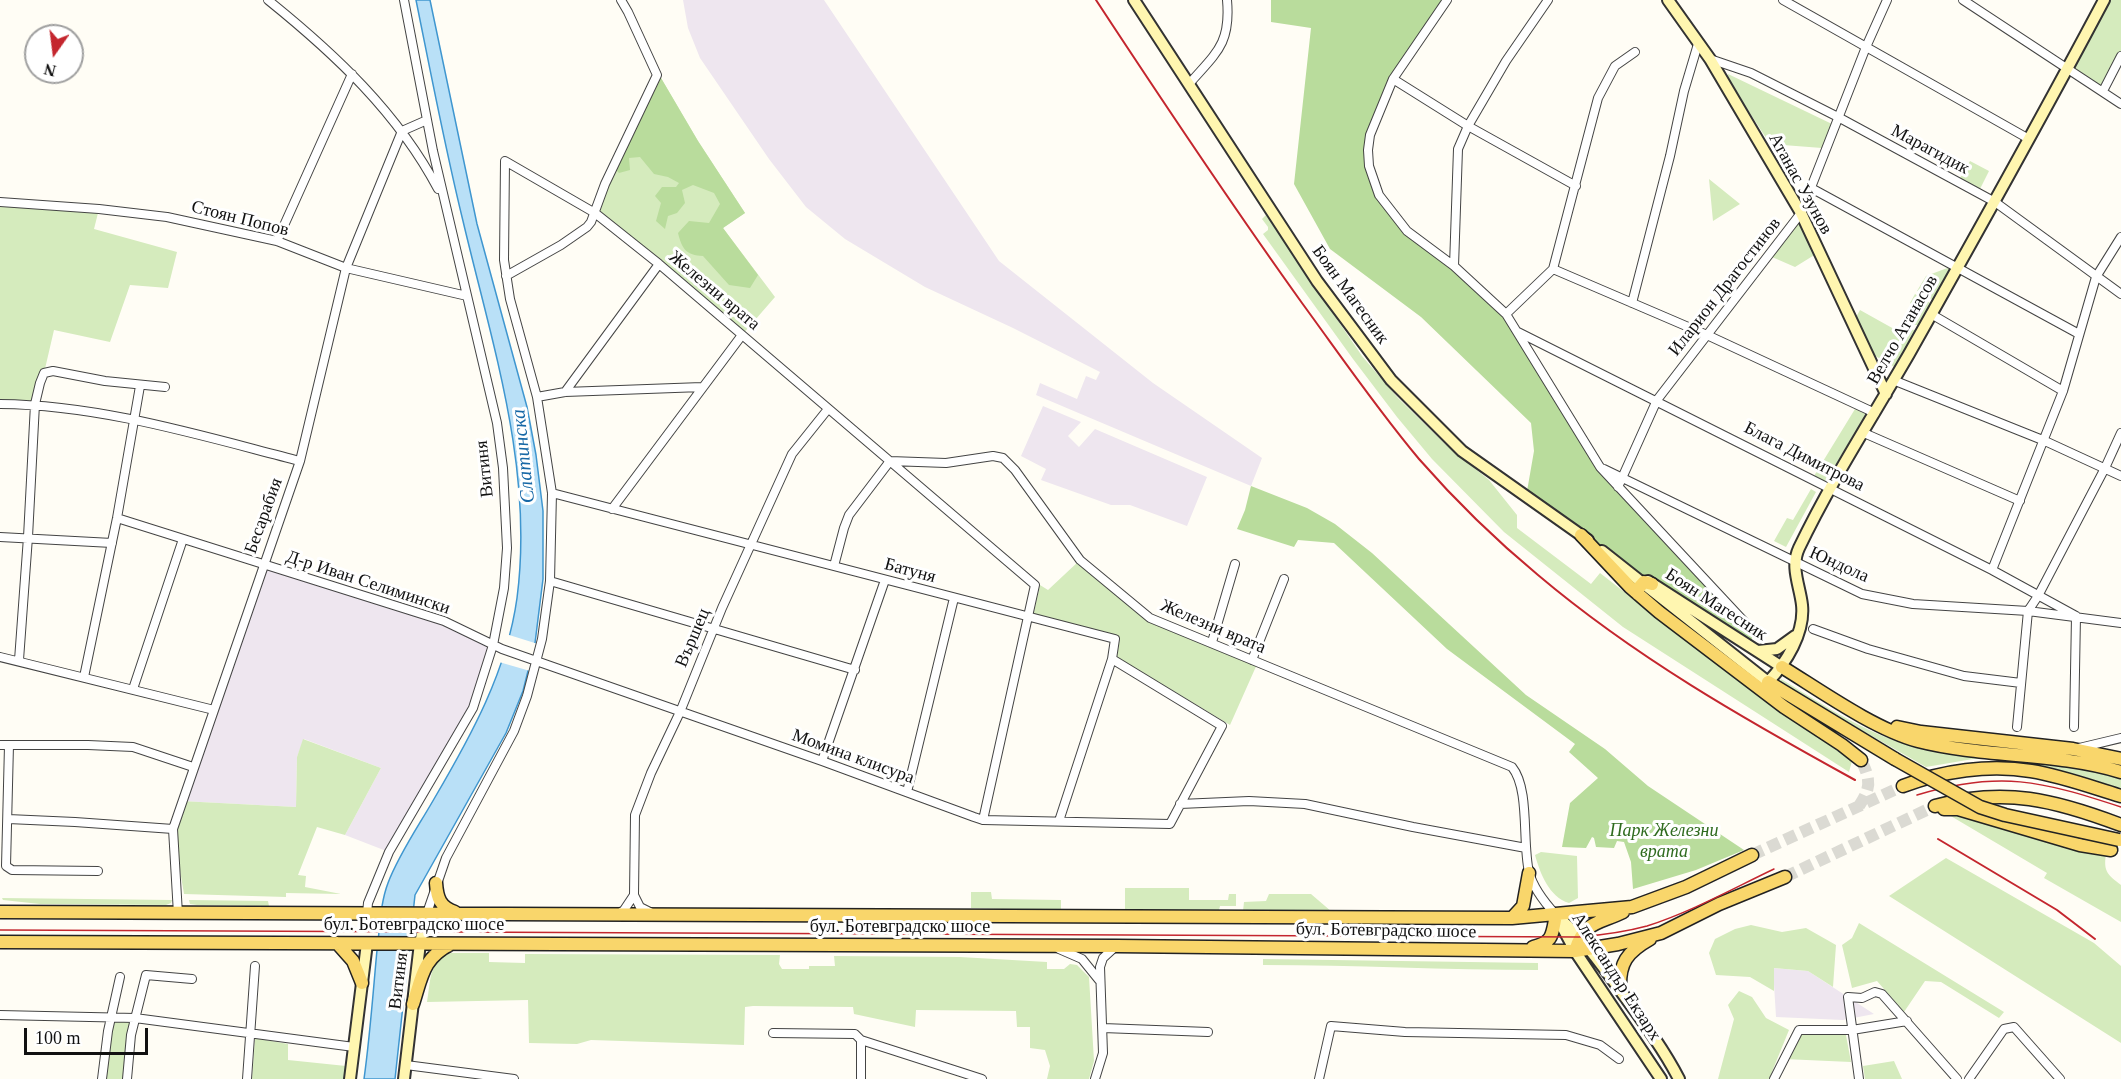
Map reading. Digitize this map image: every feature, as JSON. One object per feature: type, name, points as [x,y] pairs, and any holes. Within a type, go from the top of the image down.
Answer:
[{"type":"main road","points":[[1581,535],[1644,587],[1742,676],[1861,760]]},
{"type":"main road","points":[[1782,667],[1888,730],[1916,740],[1943,746],[2080,763],[2121,772]]},
{"type":"main road","points":[[1768,682],[1895,759],[1980,807],[2117,844]]},
{"type":"main road","points":[[1872,721],[1921,732],[2073,749],[2121,759]]},
{"type":"main road","points":[[1903,786],[1954,772],[1998,769],[2030,771],[2121,796]]},
{"type":"main road","points":[[2117,844],[2080,845],[1958,809],[1937,808],[1975,798],[2016,797],[2061,804],[2121,825]]},
{"type":"main road","name":"бул. Ботевградско шосе","points":[[0,912],[1512,918],[1632,907],[1678,891],[1752,855]]},
{"type":"main road","points":[[1512,918],[1523,906],[1529,873]]},
{"type":"main road","name":"бул. Ботевградско шосе","points":[[0,942],[1117,946],[1575,951],[1661,933],[1719,904],[1785,877]]},
{"type":"main road","points":[[436,883],[437,897],[442,904],[446,908],[462,913]]},
{"type":"main road","points":[[1575,951],[1579,937],[1588,927],[1632,907]]},
{"type":"main road","points":[[1519,951],[1545,944],[1550,940],[1556,915]]},
{"type":"main road","points":[[1620,989],[1622,964],[1640,945],[1661,933]]},
{"type":"main road","points":[[337,943],[353,961],[362,983]]},
{"type":"main road","points":[[413,1004],[426,965],[432,957],[452,943]]},
{"type":"street","points":[[268,0],[352,74],[402,131],[443,198]]},
{"type":"street","name":"Витиня","points":[[368,913],[368,903],[389,852],[473,708],[493,645],[504,588],[507,548],[503,468],[496,423],[443,198],[404,0]]},
{"type":"street","points":[[506,276],[561,245],[587,227],[596,213],[605,184],[657,75],[621,0]]},
{"type":"street","name":"Боян Магесник","points":[[1134,0],[1317,281],[1391,380],[1462,451],[1581,535],[1644,587],[1768,682]]},
{"type":"street","points":[[1189,84],[1222,46],[1229,22],[1227,0]]},
{"type":"street","name":"Боян Магесник","points":[[1447,0],[1393,78],[1370,135],[1368,150],[1373,180],[1379,195],[1407,231],[1454,266],[1506,315],[1600,468],[1752,630]]},
{"type":"street","points":[[1454,266],[1458,149],[1468,126],[1506,61],[1548,0]]},
{"type":"street","name":"Атанас Узунов","points":[[1668,0],[1710,59],[1801,213],[1886,394]]},
{"type":"street","points":[[1783,0],[2029,139]]},
{"type":"street","name":"Иларион Драгостинов","points":[[1618,487],[1657,400],[1801,213],[1887,0]]},
{"type":"street","points":[[1963,0],[2121,104]]},
{"type":"street","name":"Велчо Атанасов","points":[[1795,562],[1800,546],[1831,488],[1995,202],[2104,0]]},
{"type":"street","points":[[1632,303],[1698,44]]},
{"type":"street","points":[[1506,315],[1553,269],[1598,98],[1615,66],[1635,51]]},
{"type":"street","points":[[2103,91],[2121,56]]},
{"type":"street","name":"Марагидик","points":[[1710,59],[1751,73],[1995,202],[2121,294]]},
{"type":"street","points":[[277,241],[352,74]]},
{"type":"street","points":[[1393,78],[1468,126],[1576,186]]},
{"type":"street","points":[[402,131],[427,120]]},
{"type":"street","name":"Бесарабия","points":[[178,914],[173,829],[300,461],[346,268],[402,131]]},
{"type":"street","name":"Витиня","points":[[404,1079],[420,943],[427,913],[446,858],[514,731],[535,660],[550,581],[552,493],[537,397],[506,276],[503,243],[506,161]]},
{"type":"street","name":"Железни врата","points":[[506,161],[596,213],[742,334],[1035,585],[1029,617]]},
{"type":"street","points":[[1811,188],[2079,334]]},
{"type":"street","name":"Стоян Попов","points":[[0,202],[133,212],[167,217],[277,241],[346,268],[467,296]]},
{"type":"street","points":[[1992,570],[2063,391],[2096,276],[2121,237]]},
{"type":"street","points":[[565,392],[659,264]]},
{"type":"street","points":[[1553,269],[1707,335],[1875,413]]},
{"type":"street","points":[[1931,314],[2063,391]]},
{"type":"street","name":"Блага Димитрова","points":[[1516,331],[1831,488],[1992,570],[2076,616]]},
{"type":"street","points":[[612,509],[742,334]]},
{"type":"street","points":[[18,660],[28,537],[35,404],[44,373],[53,371],[77,377],[140,386],[165,387]]},
{"type":"street","points":[[1893,380],[2045,441],[2121,476]]},
{"type":"street","points":[[84,677],[117,518],[140,386]]},
{"type":"street","points":[[537,397],[565,392],[702,387]]},
{"type":"street","points":[[0,404],[35,404],[134,419],[300,461]]},
{"type":"street","name":"Вършец","points":[[634,895],[635,815],[651,773],[680,712],[750,544],[792,454],[828,409]]},
{"type":"street","points":[[1864,432],[2020,501]]},
{"type":"street","points":[[2017,727],[2028,611],[2038,596],[2121,434]]},
{"type":"street","name":"Железни врата","points":[[890,461],[946,463],[993,456],[1002,458],[1015,470],[1080,560],[1150,618],[1507,763],[1516,772],[1521,783],[1526,848]]},
{"type":"street","points":[[834,566],[849,515],[890,461]]},
{"type":"street","name":"Юндола","points":[[1600,468],[1862,594],[1913,604],[2028,611],[2120,622]]},
{"type":"street","name":"Батуня","points":[[552,493],[1115,639],[1112,659]]},
{"type":"street","name":"Д-р Иван Селимински","points":[[117,518],[444,621],[502,649],[535,660]]},
{"type":"street","points":[[0,537],[112,543]]},
{"type":"street","points":[[133,689],[183,539]]},
{"type":"street","points":[[1768,682],[1782,667],[1803,614],[1795,562]]},
{"type":"street","points":[[1212,642],[1235,564]]},
{"type":"street","points":[[822,761],[885,579]]},
{"type":"street","points":[[1252,660],[1284,579]]},
{"type":"street","points":[[550,581],[855,670]]},
{"type":"street","name":"Боян Магесник","points":[[1644,587],[1782,667]]},
{"type":"street","points":[[907,792],[954,598]]},
{"type":"street","points":[[2074,727],[2076,616]]},
{"type":"street","points":[[983,820],[1029,617]]},
{"type":"street","points":[[1813,629],[1868,649],[1964,676],[2021,683]]},
{"type":"street","points":[[1756,650],[1777,649],[1797,634]]},
{"type":"street","points":[[0,657],[214,710]]},
{"type":"street","points":[[1059,820],[1112,659],[1222,726],[1180,804]]},
{"type":"street","name":"Момина клисура","points":[[535,660],[983,820],[1170,824],[1180,804]]},
{"type":"street","points":[[2073,749],[2121,738]]},
{"type":"street","points":[[98,871],[12,870],[6,866],[8,819],[4,745],[133,747],[193,767]]},
{"type":"street","points":[[1180,804],[1249,801],[1305,804],[1526,848],[1529,873],[1538,893],[1556,915]]},
{"type":"street","points":[[8,819],[173,829]]},
{"type":"street","points":[[616,915],[624,910],[634,895],[640,907],[656,915]]},
{"type":"street","name":"Александър Екзарх","points":[[1556,915],[1590,949],[1668,1058],[1679,1079]]},
{"type":"street","name":"Александър Екзарх","points":[[1556,915],[1575,951],[1661,1079]]},
{"type":"street","name":"Витиня","points":[[350,1079],[367,943]]},
{"type":"street","points":[[1051,946],[1082,959],[1099,980]]},
{"type":"street","points":[[1095,1079],[1103,1053],[1100,967],[1103,958],[1117,946]]},
{"type":"street","points":[[247,1079],[255,966]]},
{"type":"street","points":[[127,1079],[131,1035],[146,975],[192,979]]},
{"type":"street","points":[[102,1079],[111,1016],[120,977]]},
{"type":"street","points":[[1859,1079],[1848,997],[1862,998],[1875,992],[1882,994],[1957,1079]]},
{"type":"street","points":[[0,1015],[135,1018],[354,1047]]},
{"type":"street","points":[[1774,1079],[1799,1030],[1852,1030],[1907,1022]]},
{"type":"street","points":[[1319,1079],[1331,1026],[1405,1032],[1566,1035],[1600,1045],[1619,1059]]},
{"type":"street","points":[[1969,1079],[2004,1029],[2014,1027],[2060,1079]]},
{"type":"street","points":[[1103,1028],[1208,1032]]},
{"type":"street","points":[[773,1033],[855,1034],[861,1040],[982,1079]]},
{"type":"street","points":[[861,1040],[861,1079]]},
{"type":"street","points":[[406,1065],[514,1079]]},
{"type":"shaded area","points":[[683,0],[824,0],[999,261],[1153,383],[1262,458],[1251,486],[1036,395],[1040,383],[1077,399],[1086,376],[1096,380],[1100,372],[925,287],[845,239],[806,207],[769,159],[700,58],[688,28]]},
{"type":"shaded area","points":[[1043,406],[1081,422],[1068,436],[1079,447],[1095,429],[1207,477],[1187,526],[1130,505],[1111,505],[1041,480],[1046,469],[1021,456]]},
{"type":"shaded area","points":[[263,565],[444,621],[493,645],[473,708],[389,852],[345,835],[381,768],[304,739],[297,757],[296,807],[181,801]]},
{"type":"shaded area","points":[[1773,968],[1808,971],[1874,1014],[1843,1020],[1776,1017]]},
{"type":"green space","points":[[1271,0],[1447,0],[1404,63],[1370,135],[1373,181],[1399,222],[1506,314],[1600,467],[1752,630],[1752,647],[1602,551],[1526,497],[1534,451],[1531,423],[1421,317],[1330,249],[1294,184],[1311,28],[1271,22]]},
{"type":"green space","points":[[2104,0],[2121,0],[2121,56],[2103,91],[2068,69]]},
{"type":"green space","points":[[1728,74],[1832,124],[1822,148],[1770,144],[1727,78]]},
{"type":"green space","points":[[657,75],[745,213],[723,228],[775,297],[742,335],[595,213]]},
{"type":"green space","points":[[661,78],[698,141],[745,213],[723,228],[758,275],[750,288],[729,285],[703,256],[689,253],[681,243],[678,233],[689,221],[709,223],[720,204],[714,193],[693,185],[682,190],[685,203],[677,213],[668,216],[665,229],[656,221],[661,203],[655,196],[662,187],[676,187],[679,183],[668,177],[654,174],[640,157],[629,158],[630,170],[619,173],[615,169]]},
{"type":"green space","points":[[1970,161],[1989,171],[1980,189],[1960,178]]},
{"type":"green space","points":[[1709,179],[1740,204],[1713,221]]},
{"type":"green space","points":[[0,202],[99,209],[94,229],[177,252],[168,288],[130,285],[110,342],[54,330],[35,404],[0,404]]},
{"type":"green space","points":[[1266,215],[1362,356],[1398,398],[1445,444],[1489,480],[1517,515],[1517,528],[1591,584],[1600,573],[1715,663],[1852,761],[1849,772],[1623,627],[1504,532],[1432,459],[1353,359],[1263,234],[1268,230],[1262,219]]},
{"type":"green space","points":[[1800,221],[1816,254],[1795,267],[1772,257]]},
{"type":"green space","points":[[1950,267],[1953,270],[1935,301],[1917,291],[1926,276]]},
{"type":"green space","points":[[1915,294],[1932,304],[1920,325],[1904,325],[1914,306],[1910,303]]},
{"type":"green space","points":[[1860,310],[1894,329],[1918,330],[1896,368],[1872,354],[1855,319]]},
{"type":"green space","points":[[1855,409],[1866,414],[1825,482],[1814,476]]},
{"type":"green space","name":"Парк Железни врата","points":[[1251,486],[1307,508],[1335,524],[1372,553],[1526,695],[1605,749],[1648,786],[1744,850],[1696,870],[1633,889],[1631,862],[1624,842],[1617,841],[1614,848],[1596,847],[1592,837],[1586,848],[1562,847],[1570,803],[1598,778],[1569,752],[1575,744],[1447,649],[1334,543],[1298,540],[1294,547],[1237,529]]},
{"type":"green space","points":[[1811,489],[1816,492],[1786,547],[1774,541],[1787,518],[1793,520]]},
{"type":"green space","points":[[1080,560],[1150,618],[1258,662],[1230,725],[1117,657],[1120,638],[1033,616],[1040,585],[1048,590]]},
{"type":"green space","points":[[1781,679],[1853,722],[1899,742],[1935,750],[1995,758],[1973,759],[1926,767],[1779,683]]},
{"type":"green space","points":[[303,739],[381,768],[345,835],[317,827],[298,875],[306,876],[305,887],[341,894],[286,893],[286,897],[184,894],[173,829],[181,801],[296,807],[297,757]]},
{"type":"green space","points":[[2023,762],[2060,764],[2098,770],[2121,778],[2121,789],[2079,775]]},
{"type":"green space","points":[[1944,812],[1959,812],[2106,854],[2106,869],[2121,885],[2121,922],[2044,878],[2047,873]]},
{"type":"green space","points":[[1541,852],[1577,856],[1578,898],[1569,903],[1556,896],[1551,890],[1543,877],[1535,855]]},
{"type":"green space","points":[[1946,858],[2094,943],[2121,966],[2121,1043],[1889,896]]},
{"type":"green space","points":[[1125,888],[1189,888],[1189,900],[1228,900],[1229,894],[1236,894],[1236,906],[1220,906],[1219,910],[1125,911]]},
{"type":"green space","points":[[971,892],[991,892],[992,899],[1061,900],[1061,911],[971,908]]},
{"type":"green space","points":[[1269,894],[1311,894],[1332,912],[1243,911],[1244,902],[1266,901]]},
{"type":"green space","points":[[2,898],[172,900],[166,905],[40,904],[3,900]]},
{"type":"green space","points":[[189,900],[268,901],[269,906],[197,905],[190,904]]},
{"type":"green space","points":[[1859,923],[2004,1012],[1999,1018],[1941,982],[1925,981],[1904,1012],[1877,981],[1852,988],[1842,945],[1852,938]]},
{"type":"green space","points":[[1751,925],[1782,932],[1806,928],[1836,945],[1833,987],[1808,971],[1774,968],[1774,991],[1750,977],[1716,975],[1709,953],[1715,939],[1735,929]]},
{"type":"green space","points":[[451,953],[489,953],[489,962],[525,963],[525,954],[780,955],[779,964],[782,969],[835,966],[834,956],[960,957],[1047,962],[1047,969],[1064,969],[1070,964],[1077,965],[1089,977],[1094,1061],[1089,1079],[1047,1079],[1050,1066],[1045,1050],[1030,1048],[1030,1027],[1017,1027],[1016,1011],[916,1010],[915,1027],[854,1014],[853,1007],[753,1006],[745,1007],[744,1045],[591,1040],[577,1044],[529,1043],[528,1000],[427,1002],[434,966]]},
{"type":"green space","points":[[1263,959],[1538,963],[1538,970],[1263,965]]},
{"type":"green space","points":[[1739,991],[1752,997],[1766,1018],[1789,1030],[1769,1079],[1718,1079],[1734,1019],[1728,1005]]},
{"type":"green space","points":[[111,1016],[135,1018],[127,1079],[102,1079]]},
{"type":"green space","points":[[1799,1030],[1845,1030],[1851,1062],[1784,1059]]},
{"type":"green space","points":[[255,1038],[288,1044],[288,1060],[346,1066],[344,1079],[252,1079]]},
{"type":"green space","points":[[1894,1061],[1902,1079],[1865,1079],[1863,1066]]},
{"type":"water","name":"Слатинска","points":[[416,0],[430,0],[477,224],[527,407],[543,511],[543,579],[535,643],[523,691],[506,733],[415,895],[395,1079],[364,1079],[385,891],[403,851],[474,727],[496,677],[512,625],[521,550],[520,502],[507,407],[450,166]]},
{"type":"pier","points":[[506,634],[538,644],[530,671],[499,662]]},
{"type":"tunnel","points":[[1859,806],[1868,789],[1867,773],[1861,760]]},
{"type":"tunnel","points":[[1752,855],[1903,786]]},
{"type":"tunnel","points":[[1785,877],[1935,806]]},
{"type":"tram line","points":[[1917,795],[1973,783],[2020,782],[2043,785],[2121,807]]},
{"type":"tram line","points":[[0,930],[1579,937],[1647,926],[1695,907],[1774,869]]},
{"type":"railway","points":[[1096,0],[1223,191],[1345,362],[1403,440],[1461,504],[1523,562],[1613,633],[1731,710],[1855,780]]},
{"type":"railway","points":[[1938,839],[2057,910],[2095,939]]}]
